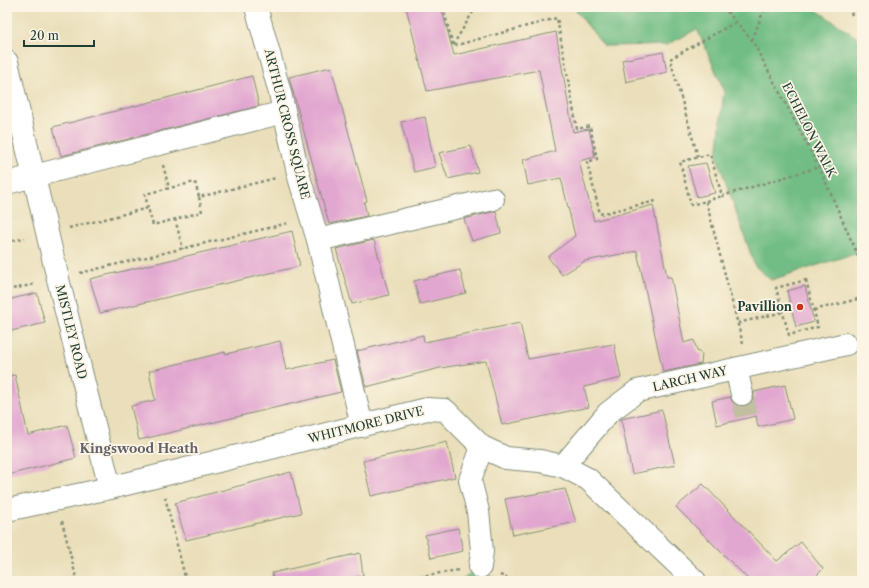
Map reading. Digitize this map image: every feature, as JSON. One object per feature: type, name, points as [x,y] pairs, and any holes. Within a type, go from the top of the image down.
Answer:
[{"type":"street","name":"ARTHUR CROSS SQUARE","points":[[256,7],[284,112],[298,173],[318,240],[362,426]]},
{"type":"street","name":"MISTLEY ROAD","points":[[7,62],[35,175],[58,279],[110,488]]},
{"type":"street","points":[[7,183],[284,112]]},
{"type":"street","points":[[318,240],[493,199]]},
{"type":"street","name":"LARCH WAY","points":[[563,466],[608,413],[637,391],[846,344]]},
{"type":"street","points":[[742,394],[743,367]]},
{"type":"street","name":"WHITMORE DRIVE","points":[[7,510],[110,488],[427,409],[445,410],[482,447],[506,458],[540,461],[563,466],[588,479],[695,581]]},
{"type":"street","points":[[480,567],[482,551],[478,511],[470,480],[482,447]]},
{"type":"path","points":[[443,7],[453,46]]},
{"type":"path","points":[[453,46],[476,7]]},
{"type":"path","name":"ECHELON WALK","points":[[723,7],[752,40],[819,167],[856,251],[862,270]]},
{"type":"path","points":[[752,40],[765,7]]},
{"type":"path","points":[[849,7],[852,15]]},
{"type":"path","points":[[453,46],[557,18],[577,129],[590,126],[598,159],[587,162],[600,214],[656,201]]},
{"type":"path","points":[[698,157],[670,59],[736,22]]},
{"type":"path","points":[[722,196],[710,154],[680,162],[691,205],[706,201],[819,167]]},
{"type":"path","points":[[161,159],[169,188]]},
{"type":"path","points":[[199,197],[298,173]]},
{"type":"path","points":[[195,182],[199,197],[202,212],[153,224],[145,194],[195,182]]},
{"type":"path","points":[[706,201],[738,323],[743,367]]},
{"type":"path","points":[[68,228],[148,208]]},
{"type":"path","points":[[7,290],[311,218]]},
{"type":"path","points":[[175,219],[183,249]]},
{"type":"path","points":[[7,242],[30,237]]},
{"type":"path","points":[[806,280],[814,310],[818,327],[789,335],[776,288],[806,280]]},
{"type":"path","points":[[814,310],[862,298]]},
{"type":"path","points":[[738,323],[783,312]]},
{"type":"path","points":[[159,475],[186,581]]},
{"type":"path","points":[[57,499],[77,581]]},
{"type":"path","points":[[390,581],[480,567],[514,581]]},
{"type":"green space","points":[[573,7],[812,7],[862,41],[862,251],[771,280],[755,266],[717,157],[724,90],[697,29],[666,45],[604,46]]},
{"type":"green space","points":[[473,571],[505,581],[460,581]]},
{"type":"building","points":[[406,7],[441,7],[454,55],[556,32],[573,132],[589,129],[595,157],[579,161],[594,221],[653,205],[667,277],[671,277],[684,343],[694,340],[697,351],[702,354],[701,364],[663,372],[637,251],[585,261],[562,275],[548,257],[575,236],[561,178],[528,185],[523,160],[555,151],[539,70],[427,91]]},
{"type":"building","points":[[663,52],[667,72],[626,82],[622,60]]},
{"type":"building","points":[[331,67],[367,201],[364,202],[367,216],[329,224],[289,77]]},
{"type":"building","points":[[252,76],[259,106],[61,156],[53,127]]},
{"type":"building","points":[[425,117],[435,167],[414,172],[401,122]]},
{"type":"building","points":[[471,146],[478,172],[448,179],[439,153]]},
{"type":"building","points":[[706,163],[715,193],[697,197],[688,166]]},
{"type":"building","points":[[496,211],[501,233],[472,241],[464,219]]},
{"type":"building","points":[[292,231],[300,266],[100,313],[90,279]]},
{"type":"building","points":[[374,240],[389,295],[352,304],[336,249]]},
{"type":"building","points":[[460,270],[466,293],[420,304],[414,281]]},
{"type":"building","name":"Pavillion","points":[[805,286],[814,322],[796,327],[787,291]]},
{"type":"building","points":[[37,293],[45,323],[7,332],[7,300]]},
{"type":"building","points":[[520,323],[528,359],[614,344],[621,378],[584,387],[589,407],[502,425],[486,361],[440,368],[366,387],[357,351],[423,335],[424,342]]},
{"type":"building","points":[[280,341],[286,370],[333,360],[341,392],[139,440],[131,406],[155,400],[149,371],[225,352],[226,354]]},
{"type":"building","points":[[15,375],[28,435],[67,425],[76,458],[7,475],[7,376]]},
{"type":"building","points":[[785,385],[793,419],[758,427],[756,416],[717,425],[712,401],[730,397],[733,403],[738,406],[745,406],[751,403],[754,398],[754,392]]},
{"type":"building","points":[[662,410],[675,465],[632,474],[621,419]]},
{"type":"building","points":[[447,442],[455,477],[371,496],[363,461]]},
{"type":"building","points":[[291,472],[301,513],[186,540],[175,503]]},
{"type":"building","points":[[703,484],[777,561],[801,542],[823,569],[811,581],[750,581],[676,507]]},
{"type":"building","points":[[565,489],[576,522],[513,535],[505,499]]},
{"type":"building","points":[[458,528],[463,551],[431,558],[425,535]]},
{"type":"building","points":[[360,553],[363,575],[340,581],[273,581],[272,573]]},
{"type":"tunnel","points":[[742,394],[747,418]]},
{"type":"place","name":"Pavillion","points":[[800,307]]},
{"type":"district","name":"Kingswood Heath","points":[[139,448]]}]
